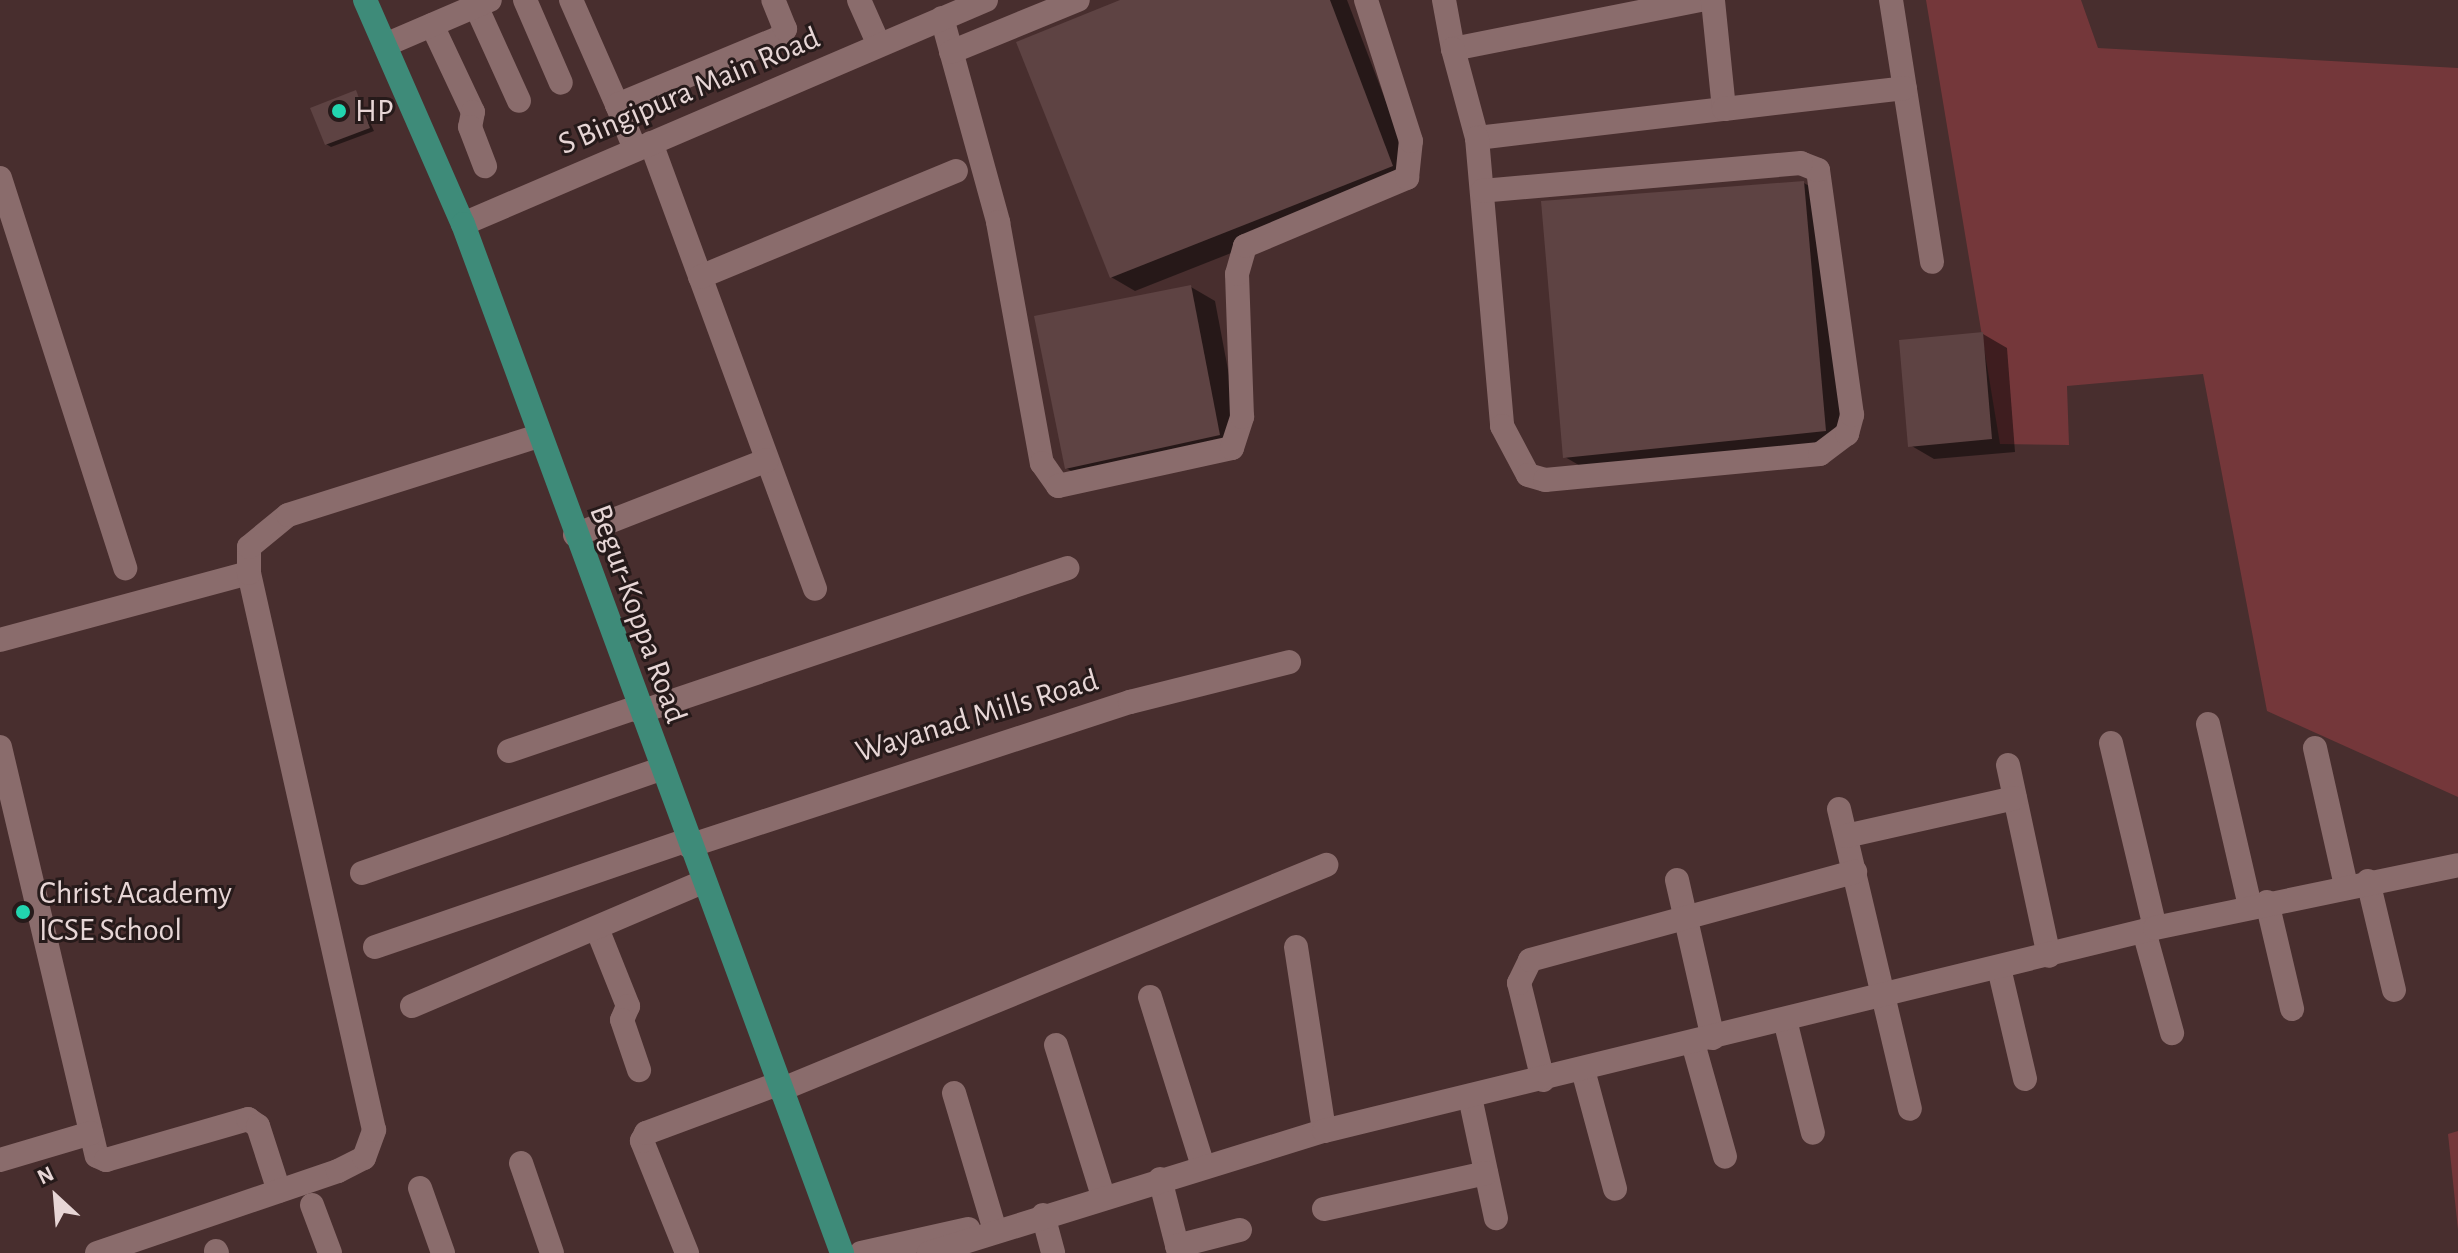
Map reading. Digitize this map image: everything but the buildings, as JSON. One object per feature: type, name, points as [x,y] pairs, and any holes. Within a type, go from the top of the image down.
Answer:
[{"type":"main road","name":"Begur-Koppa Road","points":[[365,0],[463,224],[688,843],[842,1253]]},
{"type":"street","points":[[525,0],[561,83]]},
{"type":"street","points":[[571,0],[617,105],[643,146],[700,277],[815,589]]},
{"type":"street","points":[[617,105],[779,38],[785,29],[773,0]]},
{"type":"street","points":[[859,0],[879,45]]},
{"type":"street","points":[[951,52],[1078,0]]},
{"type":"street","points":[[942,18],[998,222],[1042,463],[1058,486],[1232,448],[1242,417],[1237,274],[1245,246],[1407,178],[1411,141],[1366,0]]},
{"type":"street","points":[[1444,0],[1453,49],[1477,138],[1502,426],[1528,475],[1545,480],[1820,454],[1847,434],[1852,415],[1818,170],[1801,163],[1482,191]]},
{"type":"street","points":[[1453,49],[1700,0]]},
{"type":"street","points":[[1713,0],[1724,109]]},
{"type":"street","points":[[1891,0],[1932,262]]},
{"type":"street","name":"S Bingipura Main Road","points":[[463,224],[978,1]]},
{"type":"street","points":[[385,45],[483,3],[519,101]]},
{"type":"street","points":[[432,25],[473,112],[470,127],[485,166]]},
{"type":"street","points":[[1477,138],[1905,88]]},
{"type":"street","points":[[700,277],[956,171]]},
{"type":"street","points":[[0,178],[125,568]]},
{"type":"street","points":[[97,1253],[279,1191],[364,1158],[374,1130],[249,573],[249,547],[288,515],[539,436]]},
{"type":"street","points":[[575,535],[767,460]]},
{"type":"street","points":[[509,751],[1067,568]]},
{"type":"street","points":[[0,640],[249,573]]},
{"type":"street","name":"Wayanad Mills Road","points":[[375,947],[1130,702],[1289,662]]},
{"type":"street","points":[[2208,724],[2258,904],[2292,1009]]},
{"type":"street","points":[[2111,743],[2172,1033]]},
{"type":"street","points":[[0,747],[97,1156],[106,1160],[248,1119],[258,1126],[279,1191]]},
{"type":"street","points":[[2315,748],[2394,990]]},
{"type":"street","points":[[2008,765],[2049,956]]},
{"type":"street","points":[[362,873],[661,769]]},
{"type":"street","points":[[1846,836],[2015,798]]},
{"type":"street","points":[[1839,809],[1910,1109]]},
{"type":"street","points":[[687,1253],[642,1141],[646,1133],[779,1087],[1326,865]]},
{"type":"street","points":[[929,1253],[1000,1227],[1324,1131],[2258,904],[2458,865]]},
{"type":"street","points":[[1543,1080],[1521,967],[1855,872]]},
{"type":"street","points":[[1677,880],[1687,922],[1703,1040],[1725,1157]]},
{"type":"street","points":[[412,1006],[598,931],[703,882]]},
{"type":"street","points":[[598,931],[628,1006],[622,1020],[639,1070]]},
{"type":"street","points":[[1296,947],[1324,1131]]},
{"type":"street","points":[[1999,968],[2025,1079]]},
{"type":"street","points":[[1150,997],[1203,1166]]},
{"type":"street","points":[[1785,1020],[1813,1133]]},
{"type":"street","points":[[1056,1045],[1103,1196]]},
{"type":"street","points":[[1583,1070],[1615,1189]]},
{"type":"street","points":[[954,1093],[1000,1227]]},
{"type":"street","points":[[1470,1097],[1496,1218]]},
{"type":"street","points":[[0,1160],[91,1133]]},
{"type":"street","points":[[521,1163],[552,1253]]},
{"type":"street","points":[[1324,1209],[1486,1173]]},
{"type":"street","points":[[1160,1179],[1178,1250],[1240,1230]]},
{"type":"street","points":[[420,1188],[443,1253]]},
{"type":"street","points":[[312,1205],[330,1253]]},
{"type":"street","points":[[1043,1215],[1053,1253]]},
{"type":"street","points":[[861,1253],[1000,1227]]},
{"type":"shaded area","points":[[1926,0],[2081,0],[2098,48],[2458,68],[2458,797],[2267,711],[2203,374],[2067,386],[2069,445],[2000,444]]},
{"type":"shaded area","points":[[2458,1131],[2458,1230],[2448,1134]]},
{"type":"place","name":"HP","points":[[339,111]]},
{"type":"place","name":"Christ Academy ICSE School","points":[[23,912]]}]
